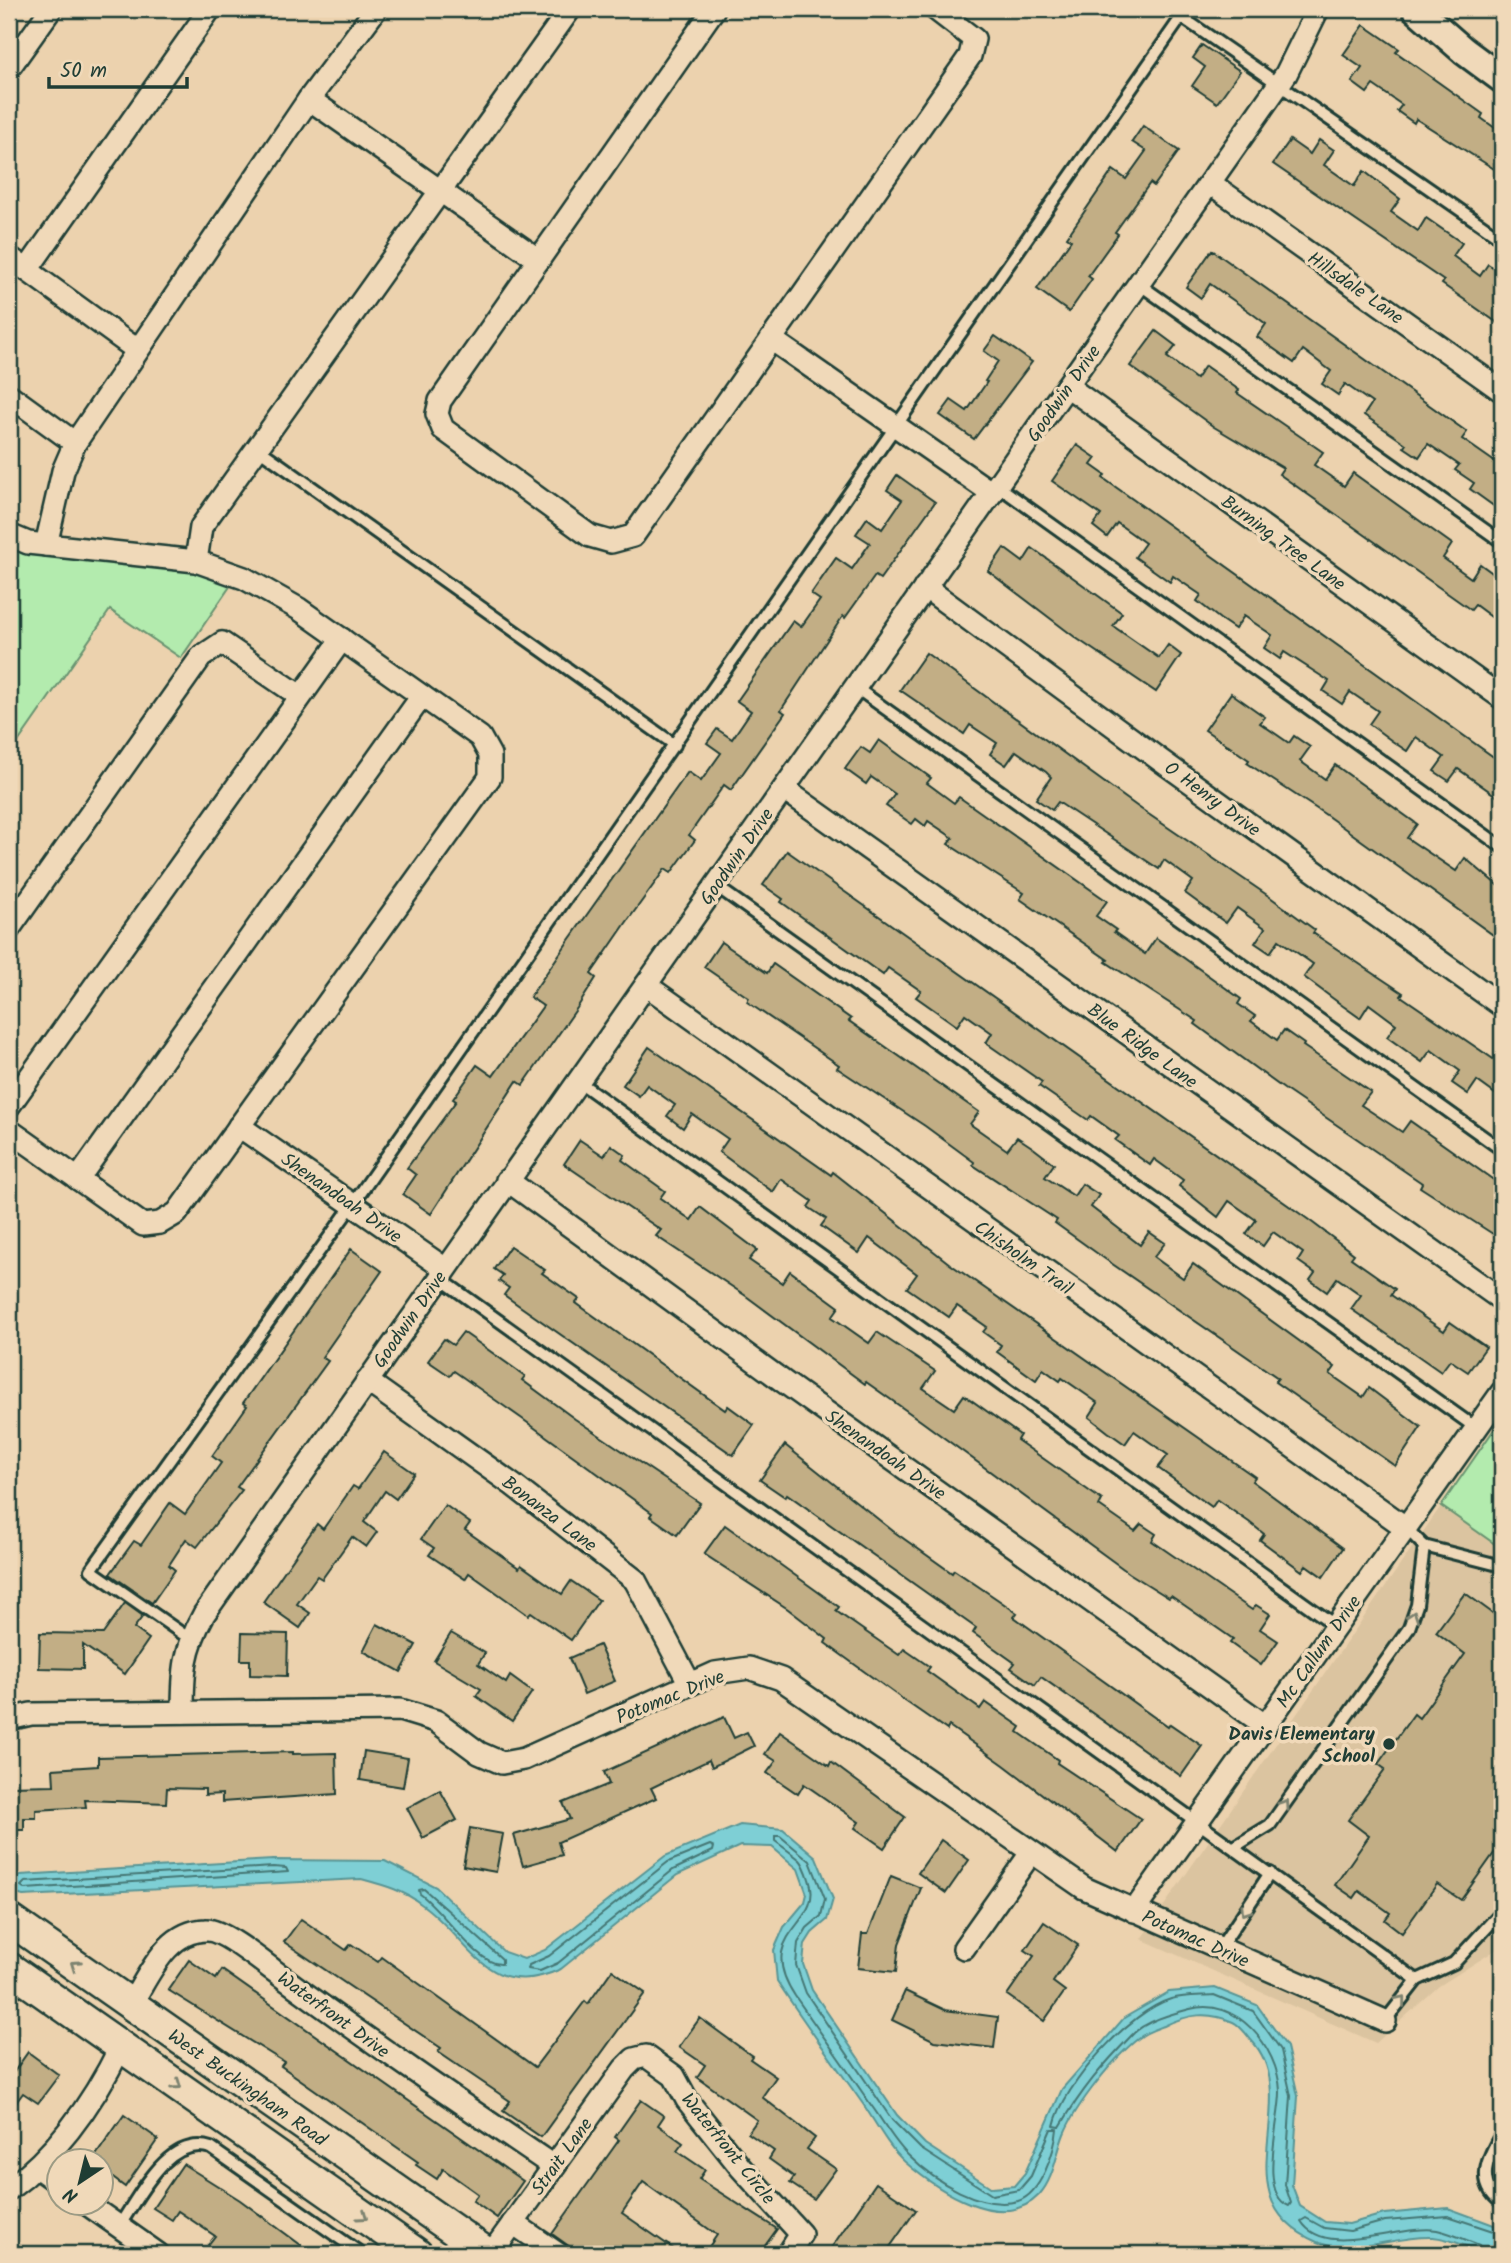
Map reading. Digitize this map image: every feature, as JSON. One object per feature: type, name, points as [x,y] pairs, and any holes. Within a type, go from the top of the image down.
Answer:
[{"type":"main road","name":"West Buckingham Road","points":[[9,1919],[489,2254]]},
{"type":"main road","name":"West Buckingham Road","points":[[9,1968],[417,2254]]},
{"type":"main road","points":[[121,2046],[130,2022],[131,2004]]},
{"type":"street","points":[[9,68],[51,9]]},
{"type":"street","points":[[27,270],[210,9]]},
{"type":"street","points":[[46,545],[62,471],[75,443],[310,99],[376,9]]},
{"type":"street","points":[[196,561],[201,527],[570,9]]},
{"type":"street","points":[[714,9],[440,401],[437,414],[443,429],[590,536],[611,542],[633,536],[970,55],[974,39],[935,9]]},
{"type":"street","name":"Goodwin Drive","points":[[183,1712],[183,1664],[190,1639],[250,1546],[1279,84],[1318,9]]},
{"type":"street","points":[[1416,9],[1464,51],[1502,79]]},
{"type":"street","points":[[310,99],[539,260]]},
{"type":"street","name":"Hillsdale Lane","points":[[1210,183],[1502,391]]},
{"type":"street","points":[[9,257],[137,350]]},
{"type":"street","points":[[771,339],[897,427],[995,490]]},
{"type":"street","name":"Burning Tree Lane","points":[[1067,386],[1502,698]]},
{"type":"street","points":[[9,395],[75,443]]},
{"type":"street","points":[[9,535],[46,545],[196,561],[244,578],[299,609],[480,737],[490,755],[490,777],[177,1213],[160,1223],[143,1225],[9,1130]]},
{"type":"street","name":"O Henry Drive","points":[[925,587],[1502,1006]]},
{"type":"street","points":[[9,1106],[342,639]]},
{"type":"street","points":[[9,929],[201,657],[222,643],[300,696]]},
{"type":"street","points":[[78,1179],[422,696]]},
{"type":"street","name":"Blue Ridge Lane","points":[[784,789],[1502,1300]]},
{"type":"street","name":"Chisholm Trail","points":[[646,985],[1405,1527]]},
{"type":"street","name":"Shenandoah Drive","points":[[239,1126],[353,1205],[441,1273]]},
{"type":"street","name":"Shenandoah Drive","points":[[507,1180],[784,1382],[1266,1726]]},
{"type":"street","name":"Bonanza Lane","points":[[367,1381],[513,1485],[635,1580],[690,1684]]},
{"type":"street","name":"Mc Callum Drive","points":[[1134,1911],[1502,1392]]},
{"type":"street","name":"Potomac Drive","points":[[9,1719],[31,1714],[400,1710],[436,1721],[479,1753],[502,1763],[524,1759],[715,1673],[749,1668],[781,1679],[1084,1888],[1384,2021]]},
{"type":"street","points":[[964,1948],[1031,1853]]},
{"type":"street","name":"Waterfront Drive","points":[[131,2004],[171,1942],[183,1933],[209,1929],[250,1953],[373,2044],[553,2166]]},
{"type":"street","points":[[9,2189],[38,2168],[62,2142],[107,2075],[121,2046]]},
{"type":"street","name":"Waterfront Circle","points":[[634,2059],[646,2056],[674,2076],[687,2100],[741,2168],[801,2234],[788,2254]]},
{"type":"street","name":"Strait Lane","points":[[489,2254],[634,2059]]},
{"type":"street","points":[[38,2168],[46,2174]]},
{"type":"street","points":[[108,2218],[158,2254]]},
{"type":"street","points":[[513,2223],[558,2254]]},
{"type":"lane","points":[[190,1639],[91,1570],[353,1205],[1185,13],[1279,84],[1502,239]]},
{"type":"lane","points":[[1139,284],[1502,542]]},
{"type":"lane","points":[[257,448],[675,745]]},
{"type":"lane","points":[[995,490],[1502,847]]},
{"type":"lane","points":[[855,687],[1502,1150]]},
{"type":"lane","points":[[716,886],[1476,1428]]},
{"type":"lane","points":[[578,1081],[1336,1626]]},
{"type":"lane","points":[[441,1273],[1417,1980]]},
{"type":"lane","points":[[1405,1527],[1424,1546],[1502,1566]]},
{"type":"lane","points":[[1234,1847],[1270,1825],[1409,1628],[1417,1605],[1424,1546]]},
{"type":"lane","points":[[1220,1948],[1270,1873]]},
{"type":"lane","points":[[1384,2021],[1417,1980],[1454,1963],[1502,1911]]},
{"type":"lane","points":[[1502,2133],[1486,2158],[1486,2179],[1494,2197],[1502,2203]]},
{"type":"lane","points":[[119,2226],[156,2173],[176,2151],[189,2144],[201,2144],[211,2148],[362,2254]]},
{"type":"shaded area","name":"Davis Elementary School","points":[[1441,1506],[1502,1549],[1502,1946],[1439,1986],[1376,2043],[1141,1939]]},
{"type":"green space","points":[[9,541],[46,556],[142,563],[191,570],[233,582],[181,658],[110,610],[9,755]]},
{"type":"green space","points":[[1502,1418],[1502,1549],[1441,1506]]},
{"type":"water","points":[[740,1825],[783,1829],[816,1857],[833,1899],[827,1920],[812,1933],[805,1944],[803,1964],[812,1990],[897,2115],[925,2144],[992,2188],[1014,2186],[1025,2173],[1062,2089],[1124,2018],[1169,1992],[1215,1988],[1257,2005],[1287,2047],[1298,2096],[1292,2185],[1300,2206],[1325,2222],[1349,2224],[1384,2214],[1448,2208],[1502,2228],[1502,2254],[1484,2252],[1433,2237],[1359,2246],[1331,2246],[1317,2242],[1288,2224],[1272,2201],[1267,2176],[1271,2092],[1266,2065],[1252,2041],[1238,2025],[1207,2015],[1181,2019],[1148,2032],[1118,2057],[1086,2096],[1070,2122],[1044,2189],[1024,2206],[1007,2210],[989,2209],[951,2195],[918,2173],[893,2149],[777,1981],[774,1950],[784,1927],[805,1902],[807,1894],[798,1869],[772,1847],[740,1846],[677,1875],[561,1969],[535,1977],[514,1978],[497,1972],[481,1962],[438,1918],[414,1899],[392,1888],[361,1879],[23,1896],[9,1892],[20,1875],[273,1860],[385,1861],[436,1887],[504,1952],[524,1959],[545,1950],[665,1856]]},
{"type":"building","points":[[1364,25],[1399,49],[1396,52],[1483,114],[1481,118],[1502,133],[1502,174],[1416,119],[1414,123],[1397,111],[1402,105],[1373,85],[1367,93],[1352,82],[1362,68],[1343,55]]},
{"type":"building","points":[[1202,45],[1240,71],[1217,103],[1192,86],[1205,67],[1193,58]]},
{"type":"building","points":[[1143,126],[1179,151],[1154,186],[1150,183],[1115,232],[1118,234],[1088,276],[1092,279],[1069,312],[1037,289],[1071,240],[1067,237],[1113,170],[1126,179],[1146,151],[1132,142]]},
{"type":"building","points":[[1290,140],[1310,154],[1319,140],[1334,150],[1324,165],[1354,186],[1364,171],[1400,199],[1391,212],[1418,231],[1426,218],[1462,243],[1453,256],[1480,276],[1488,264],[1502,273],[1502,326],[1442,284],[1444,281],[1273,164]]},
{"type":"building","points":[[1212,250],[1467,432],[1462,439],[1502,467],[1502,512],[1470,489],[1474,483],[1455,470],[1459,465],[1428,444],[1419,457],[1404,447],[1406,444],[1364,415],[1372,403],[1345,384],[1338,395],[1322,384],[1331,371],[1303,350],[1294,363],[1257,337],[1266,324],[1250,312],[1210,284],[1201,298],[1186,287]]},
{"type":"building","points":[[1156,331],[1176,346],[1167,357],[1196,379],[1205,366],[1239,390],[1237,393],[1323,452],[1314,465],[1344,486],[1353,473],[1452,544],[1443,558],[1471,578],[1480,564],[1502,580],[1502,625],[1475,605],[1471,610],[1279,474],[1283,468],[1214,427],[1130,366]]},
{"type":"building","points":[[995,336],[1032,362],[974,439],[940,415],[951,400],[967,411],[998,361],[984,351]]},
{"type":"building","points":[[1077,445],[1096,458],[1091,465],[1105,475],[1103,478],[1502,763],[1502,800],[1458,769],[1449,781],[1434,771],[1444,757],[1416,737],[1407,751],[1392,741],[1369,724],[1378,711],[1350,692],[1342,704],[1323,691],[1329,681],[1284,652],[1280,659],[1264,648],[1272,635],[1244,616],[1235,629],[1220,619],[1197,601],[1201,595],[1173,576],[1170,582],[1135,557],[1145,543],[1117,523],[1107,537],[1093,526],[1101,515],[1052,481]]},
{"type":"building","points":[[897,475],[935,502],[880,579],[875,576],[845,618],[843,616],[781,710],[785,713],[731,790],[724,785],[689,835],[695,840],[671,873],[665,869],[626,923],[591,974],[596,978],[577,1008],[523,1085],[517,1081],[431,1214],[403,1194],[416,1175],[407,1168],[456,1101],[453,1099],[477,1065],[493,1076],[543,1006],[530,997],[569,940],[688,772],[701,781],[721,753],[707,743],[717,729],[732,739],[751,711],[737,701],[793,621],[801,627],[820,600],[811,594],[836,558],[852,569],[870,543],[856,534],[867,518],[882,529],[902,500],[887,490]]},
{"type":"building","points":[[1004,548],[1023,562],[1032,548],[1122,613],[1113,626],[1159,658],[1168,645],[1181,655],[1156,692],[1076,638],[988,571]]},
{"type":"building","points":[[926,653],[1138,807],[1270,897],[1315,930],[1313,933],[1403,993],[1401,996],[1502,1065],[1502,1099],[1477,1081],[1468,1094],[1452,1083],[1460,1071],[1431,1050],[1422,1062],[1387,1037],[1396,1024],[1369,1004],[1360,1018],[1343,1006],[1304,977],[1313,964],[1279,940],[1270,953],[1255,943],[1265,928],[1237,908],[1226,923],[1185,893],[1193,881],[1164,860],[1159,869],[1058,802],[1052,810],[1036,799],[1051,777],[1046,772],[1016,751],[1006,765],[990,754],[997,743],[970,725],[964,734],[900,690]]},
{"type":"building","points":[[1231,693],[1265,717],[1260,723],[1289,743],[1294,736],[1310,747],[1300,761],[1325,779],[1335,765],[1417,824],[1407,838],[1456,871],[1465,858],[1502,889],[1502,929],[1496,937],[1326,815],[1247,763],[1249,760],[1205,730]]},
{"type":"building","points":[[879,740],[931,778],[927,783],[954,803],[959,797],[1107,901],[1096,916],[1116,930],[1114,932],[1145,954],[1156,938],[1241,999],[1238,1004],[1255,1016],[1251,1021],[1277,1040],[1284,1030],[1371,1092],[1361,1105],[1402,1132],[1410,1121],[1502,1186],[1502,1227],[1496,1236],[1420,1187],[1422,1183],[1284,1089],[1195,1024],[1197,1021],[1106,962],[1108,960],[1020,899],[1024,893],[948,844],[953,838],[928,821],[925,826],[916,819],[912,824],[886,806],[895,794],[871,777],[866,784],[845,769],[861,747],[870,753]]},
{"type":"building","points":[[787,851],[1309,1220],[1354,1254],[1351,1258],[1395,1289],[1391,1295],[1444,1331],[1450,1322],[1486,1347],[1468,1372],[1450,1360],[1441,1372],[1351,1309],[1361,1295],[1337,1278],[1327,1292],[1310,1280],[1315,1273],[1298,1261],[1303,1253],[1273,1232],[1263,1246],[1246,1234],[1256,1220],[1229,1201],[1218,1217],[1179,1186],[1183,1180],[1154,1159],[1150,1165],[1115,1140],[1119,1136],[1091,1116],[1088,1120],[1039,1086],[1042,1082],[986,1043],[992,1033],[965,1014],[957,1026],[916,997],[921,991],[888,968],[883,975],[781,902],[783,899],[763,885]]},
{"type":"building","points":[[721,942],[767,973],[773,964],[979,1112],[970,1124],[1007,1150],[1017,1137],[1032,1147],[1054,1164],[1045,1177],[1074,1196],[1082,1184],[1099,1195],[1091,1207],[1140,1245],[1149,1232],[1165,1243],[1154,1257],[1183,1278],[1193,1264],[1335,1367],[1330,1374],[1363,1397],[1369,1388],[1421,1427],[1395,1466],[1275,1382],[1278,1378],[1105,1259],[1055,1223],[1057,1220],[973,1165],[974,1162],[925,1126],[837,1068],[839,1065],[747,1002],[749,998],[704,967]]},
{"type":"building","points":[[649,1047],[831,1175],[833,1172],[950,1264],[1255,1477],[1252,1481],[1343,1548],[1323,1577],[1306,1565],[1302,1571],[1260,1540],[1264,1534],[1249,1522],[1217,1500],[1212,1507],[1158,1468],[1168,1455],[1134,1431],[1125,1444],[1108,1432],[1089,1417],[1098,1403],[1062,1378],[1060,1381],[1043,1369],[1036,1380],[997,1352],[1001,1345],[983,1332],[987,1327],[957,1306],[949,1317],[907,1288],[917,1274],[869,1238],[859,1253],[821,1226],[826,1219],[808,1207],[812,1201],[781,1179],[773,1192],[719,1152],[728,1139],[692,1114],[683,1128],[667,1116],[675,1105],[647,1085],[639,1096],[623,1085]]},
{"type":"building","points":[[580,1140],[604,1156],[611,1145],[625,1155],[622,1160],[665,1191],[660,1198],[691,1220],[700,1207],[757,1250],[749,1260],[782,1283],[790,1271],[839,1307],[832,1317],[869,1343],[877,1332],[935,1371],[923,1388],[954,1409],[964,1395],[1020,1435],[1017,1440],[1102,1500],[1099,1506],[1135,1531],[1141,1524],[1156,1534],[1152,1541],[1252,1610],[1256,1605],[1270,1614],[1260,1629],[1278,1641],[1261,1665],[1230,1643],[1233,1639],[1171,1596],[1169,1598],[1129,1573],[746,1296],[656,1236],[661,1230],[564,1164]]},
{"type":"building","points":[[510,1246],[545,1270],[542,1273],[579,1299],[576,1303],[725,1410],[728,1406],[754,1425],[733,1455],[504,1295],[509,1288],[499,1281],[503,1275],[494,1269]]},
{"type":"building","points":[[351,1249],[382,1271],[322,1357],[328,1361],[237,1487],[242,1490],[197,1547],[186,1539],[169,1565],[175,1570],[152,1603],[110,1574],[134,1541],[141,1545],[170,1503],[185,1514],[221,1463],[212,1456],[247,1406],[243,1403]]},
{"type":"building","points":[[463,1332],[525,1376],[522,1380],[575,1419],[700,1503],[677,1535],[650,1516],[652,1513],[454,1371],[450,1376],[428,1361],[444,1339],[453,1345]]},
{"type":"building","points":[[785,1445],[893,1531],[952,1573],[954,1570],[1017,1613],[1014,1617],[1168,1727],[1170,1724],[1202,1746],[1181,1776],[1041,1677],[1035,1685],[1011,1668],[1015,1663],[973,1633],[976,1628],[787,1494],[785,1497],[760,1480]]},
{"type":"building","points":[[384,1452],[414,1473],[396,1499],[385,1491],[364,1522],[377,1532],[366,1547],[352,1537],[322,1579],[317,1576],[297,1604],[310,1613],[300,1628],[263,1602],[317,1524],[323,1529],[353,1486],[358,1489]]},
{"type":"building","points":[[445,1505],[470,1523],[465,1530],[519,1568],[521,1565],[562,1594],[571,1581],[599,1600],[571,1640],[531,1612],[528,1615],[469,1573],[465,1579],[429,1555],[434,1548],[421,1539]]},
{"type":"building","points":[[725,1525],[839,1607],[836,1611],[899,1655],[904,1649],[930,1667],[927,1671],[980,1709],[985,1702],[1021,1727],[1018,1732],[1058,1760],[1057,1763],[1141,1819],[1118,1852],[1004,1765],[949,1726],[947,1730],[825,1643],[827,1639],[788,1609],[704,1554]]},
{"type":"building","points":[[1465,1593],[1502,1620],[1502,1857],[1495,1852],[1461,1900],[1437,1884],[1402,1933],[1385,1920],[1390,1913],[1359,1891],[1354,1898],[1335,1885],[1369,1836],[1348,1820],[1385,1769],[1378,1764],[1414,1714],[1419,1718],[1465,1654],[1436,1632]]},
{"type":"building","points":[[125,1603],[143,1616],[134,1628],[149,1639],[125,1674],[83,1645],[83,1669],[39,1668],[40,1633],[103,1634]]},
{"type":"building","points":[[377,1624],[416,1645],[401,1672],[363,1651]]},
{"type":"building","points":[[242,1633],[288,1634],[287,1676],[250,1675],[250,1660],[241,1660]]},
{"type":"building","points":[[451,1633],[485,1653],[478,1664],[506,1683],[510,1676],[532,1692],[512,1721],[476,1696],[481,1689],[434,1661]]},
{"type":"building","points":[[599,1645],[615,1681],[584,1694],[569,1658]]},
{"type":"building","points":[[724,1717],[734,1738],[747,1732],[754,1746],[712,1767],[709,1760],[651,1788],[656,1798],[558,1842],[562,1855],[523,1866],[514,1835],[570,1819],[563,1803],[609,1784],[604,1772]]},
{"type":"building","points":[[780,1732],[829,1766],[831,1762],[905,1817],[884,1848],[855,1828],[859,1822],[804,1784],[798,1794],[767,1773],[776,1761],[765,1754]]},
{"type":"building","points":[[364,1751],[408,1758],[403,1787],[360,1780]]},
{"type":"building","points":[[336,1753],[337,1794],[222,1802],[222,1794],[205,1795],[205,1789],[167,1788],[166,1803],[85,1800],[86,1807],[36,1810],[36,1818],[24,1818],[24,1830],[9,1830],[9,1786],[54,1785],[53,1769],[98,1766],[98,1757]]},
{"type":"building","points":[[440,1790],[457,1820],[423,1838],[407,1808]]},
{"type":"building","points":[[470,1828],[503,1834],[496,1872],[463,1866]]},
{"type":"building","points":[[941,1840],[969,1860],[946,1893],[918,1873]]},
{"type":"building","points":[[891,1876],[921,1888],[899,1944],[896,1972],[858,1968],[862,1934],[868,1934]]},
{"type":"building","points":[[301,1919],[346,1950],[351,1944],[378,1962],[382,1957],[535,2067],[585,2001],[588,2004],[612,1970],[645,1993],[541,2137],[503,2111],[510,2101],[438,2052],[441,2048],[284,1942]]},
{"type":"building","points":[[1044,1922],[1078,1945],[1053,1982],[1065,1991],[1044,2021],[1007,1995],[1034,1956],[1025,1950]]},
{"type":"building","points":[[189,1960],[216,1979],[222,1970],[523,2181],[497,2218],[473,2201],[478,2194],[443,2169],[437,2179],[416,2165],[418,2162],[281,2066],[284,2062],[168,1990]]},
{"type":"building","points":[[905,1991],[945,2010],[998,2017],[994,2048],[935,2041],[892,2020]]},
{"type":"building","points":[[700,2018],[776,2077],[762,2097],[815,2138],[807,2149],[836,2169],[814,2199],[790,2183],[794,2177],[769,2159],[774,2151],[748,2133],[757,2120],[697,2077],[705,2065],[679,2047]]},
{"type":"building","points":[[28,2052],[59,2075],[38,2103],[23,2093],[9,2112],[9,2079]]},
{"type":"building","points":[[641,2100],[664,2116],[658,2125],[683,2143],[677,2151],[705,2170],[699,2179],[777,2229],[759,2254],[704,2254],[717,2235],[643,2182],[622,2213],[681,2254],[580,2254],[552,2234],[619,2140],[615,2137]]},
{"type":"building","points":[[124,2115],[158,2139],[125,2187],[116,2180],[116,2148],[101,2148]]},
{"type":"building","points":[[183,2164],[240,2200],[313,2254],[222,2254],[208,2245],[215,2236],[178,2211],[172,2220],[153,2208]]},
{"type":"building","points":[[876,2183],[916,2210],[885,2254],[827,2254]]},
{"type":"place","name":"Davis Elementary School","points":[[1389,1744]]}]
